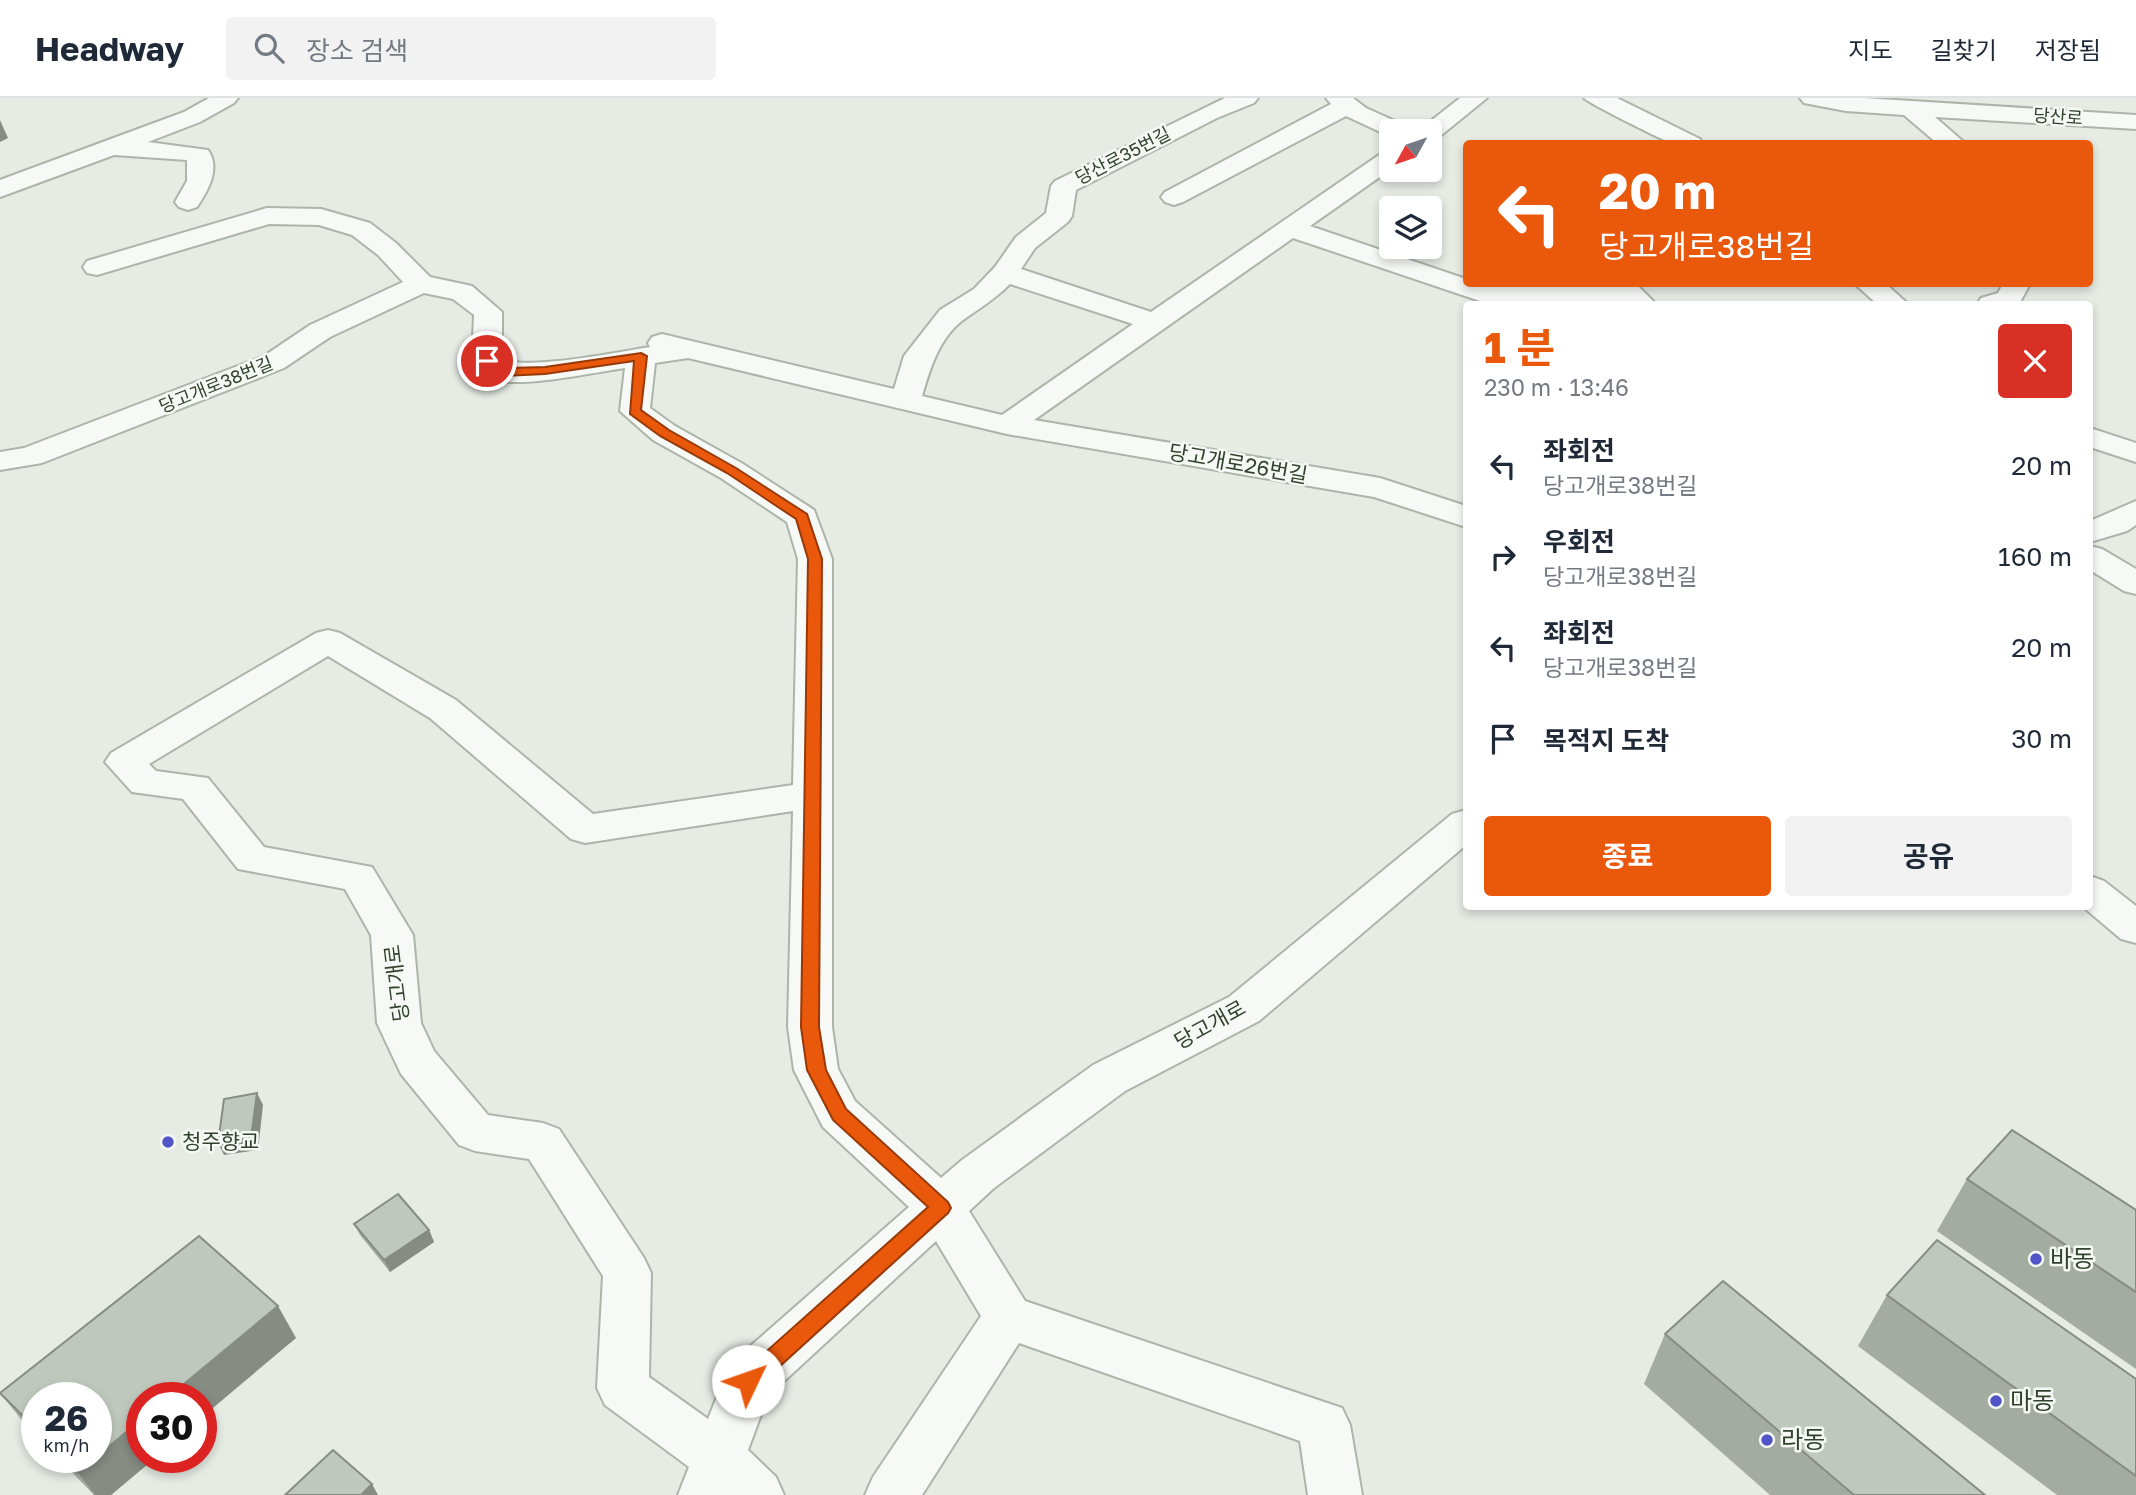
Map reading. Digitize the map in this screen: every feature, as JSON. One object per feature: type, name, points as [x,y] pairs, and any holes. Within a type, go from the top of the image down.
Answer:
[{"type":"street","points":[[0,188],[192,117],[226,98]]},
{"type":"street","name":"당산로35번길","points":[[905,402],[919,356],[950,316],[984,295],[1005,273],[1025,243],[1059,216],[1064,186],[1209,113],[1246,98]]},
{"type":"street","points":[[1442,123],[1475,98]]},
{"type":"street","points":[[1596,98],[1628,111],[1683,140]]},
{"type":"street","name":"당산로","points":[[1812,98],[1846,104],[2136,122]]},
{"type":"street","points":[[1174,197],[1343,102],[1379,121]]},
{"type":"street","points":[[1910,108],[1949,140]]},
{"type":"street","points":[[101,151],[161,149],[199,155],[200,181],[188,202]]},
{"type":"street","points":[[1007,425],[1379,166]]},
{"type":"street","points":[[97,267],[267,216],[321,216],[361,229],[387,249],[421,284],[462,292],[488,312],[487,361],[502,372],[545,370],[646,348],[635,411],[664,433],[732,471],[802,517],[815,559],[810,1027],[816,1070],[839,1114],[941,1208],[1008,1317],[1324,1425],[1335,1495]]},
{"type":"street","points":[[1290,228],[1483,294],[1629,293],[1638,301]]},
{"type":"street","points":[[1005,273],[1155,322]]},
{"type":"street","name":"당고개로38번길","points":[[0,461],[31,456],[274,362],[320,331],[421,284]]},
{"type":"street","points":[[1873,287],[1890,301]]},
{"type":"street","points":[[2000,301],[2009,298],[2014,287]]},
{"type":"street","name":"당고개로26번길","points":[[646,348],[688,349],[1007,425],[1380,488],[1463,516]]},
{"type":"street","points":[[2093,438],[2136,453]]},
{"type":"street","points":[[2093,531],[2115,524],[2136,511]]},
{"type":"street","points":[[2093,558],[2136,584]]},
{"type":"street","name":"당고개로","points":[[813,795],[585,829],[443,709],[328,641],[124,762],[146,783],[194,787],[252,859],[358,877],[392,935],[399,1023],[416,1062],[475,1132],[543,1142],[627,1273],[623,1388],[712,1476],[748,1381],[978,1174],[1109,1078],[1244,1009],[1463,826]]},
{"type":"street","points":[[2093,893],[2136,928]]},
{"type":"street","points":[[892,1495],[1008,1317]]},
{"type":"street","points":[[712,1476],[757,1495]]},
{"type":"building","points":[[257,1093],[251,1138],[218,1143],[224,1099]]},
{"type":"building","points":[[2012,1130],[2136,1210],[2136,1292],[1967,1179]]},
{"type":"building","points":[[398,1194],[429,1230],[384,1260],[354,1224]]},
{"type":"building","points":[[199,1236],[278,1306],[186,1382],[126,1382],[126,1432],[112,1444],[112,1382],[21,1382],[21,1414],[0,1393]]},
{"type":"building","points":[[1937,1240],[2136,1379],[2136,1476],[1887,1295]]},
{"type":"building","points":[[1723,1281],[1985,1495],[1854,1495],[1665,1334]]},
{"type":"building","points":[[333,1450],[372,1484],[361,1495],[285,1495]]},
{"type":"place","name":"청주향교","points":[[168,1142]]},
{"type":"place","name":"바동","points":[[2036,1259]]},
{"type":"place","name":"마동","points":[[1996,1401]]},
{"type":"place","name":"라동","points":[[1767,1440]]},
{"type":"route","points":[[487,361],[502,372],[545,370],[641,356],[635,411],[664,433],[732,471],[802,517],[815,559],[810,1027],[816,1070],[839,1114],[941,1208],[748,1381]]}]
